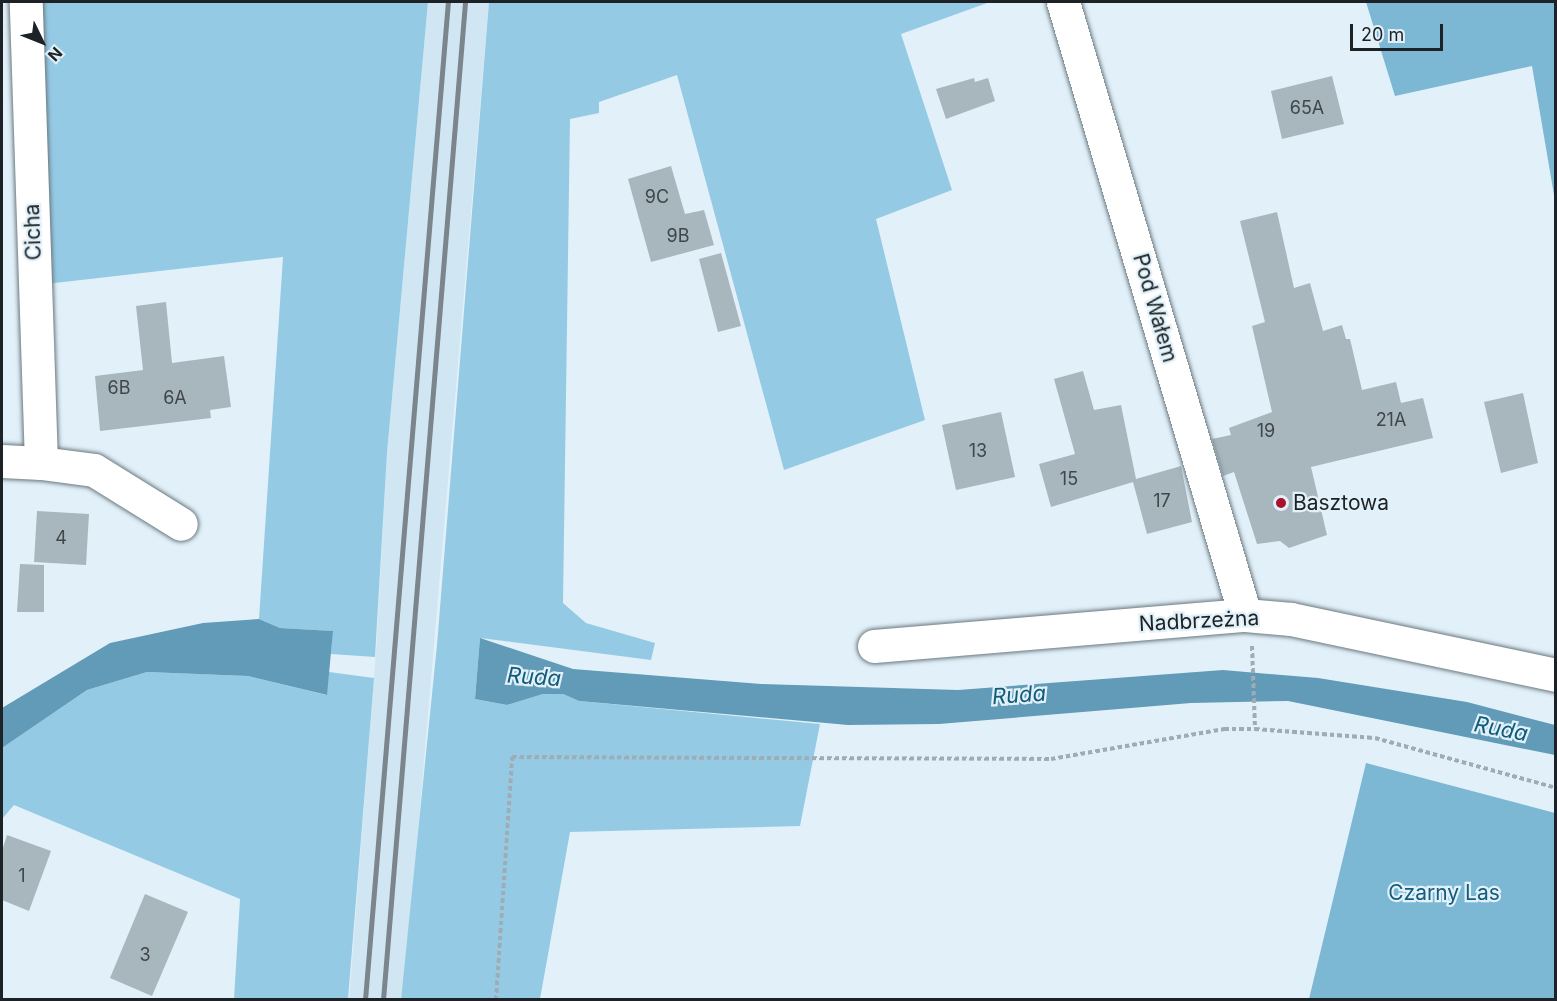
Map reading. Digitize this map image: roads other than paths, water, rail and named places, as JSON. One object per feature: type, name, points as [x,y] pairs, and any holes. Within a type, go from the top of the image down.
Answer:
[{"type":"street","name":"Cicha","points":[[26,2],[41,463]]},
{"type":"street","name":"Pod Wałem","points":[[1063,2],[1245,615]]},
{"type":"street","points":[[2,461],[41,463],[94,470],[181,524]]},
{"type":"street","name":"Nadbrzeżna","points":[[874,646],[1245,615],[1302,621],[1556,675]]},
{"type":"water","points":[[259,619],[280,628],[333,631],[327,695],[248,676],[147,672],[87,690],[2,748],[2,708],[110,643],[203,623]]},
{"type":"water","name":"Ruda","points":[[480,638],[573,669],[761,684],[958,690],[1223,670],[1318,678],[1467,702],[1555,725],[1555,755],[1288,701],[1191,703],[939,724],[848,725],[579,701],[563,694],[543,694],[507,705],[475,699]]},
{"type":"railway","points":[[365,1000],[448,2]]},
{"type":"railway","points":[[383,1000],[465,2]]},
{"type":"place","name":"Basztowa","points":[[1281,503]]},
{"type":"park label","name":"Czarny Las","points":[[1444,893]]}]
